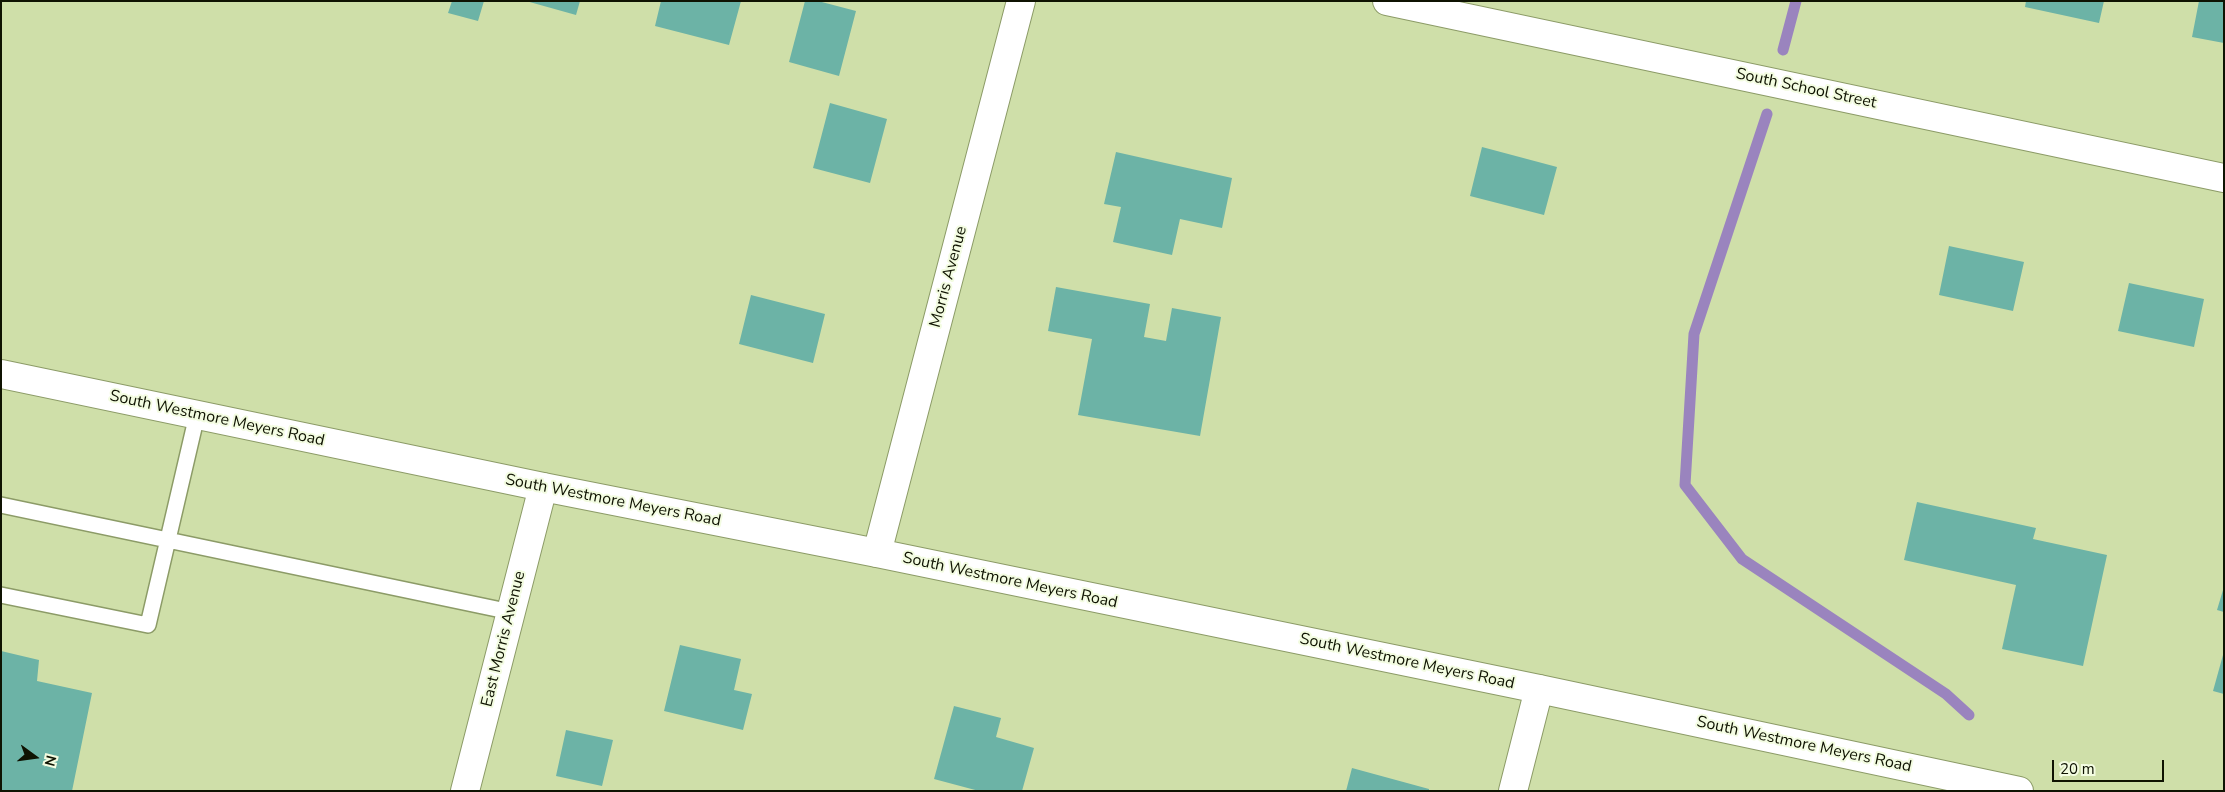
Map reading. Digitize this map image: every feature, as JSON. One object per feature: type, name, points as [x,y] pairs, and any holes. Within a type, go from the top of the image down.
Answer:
[{"type":"street","name":"Morris Avenue","points":[[877,554],[1021,1]]},
{"type":"street","name":"South School Street","points":[[1388,1],[2224,178]]},
{"type":"street","name":"South Westmore Meyers Road","points":[[1,374],[543,487],[1539,689],[2019,791]]},
{"type":"street","name":"East Morris Avenue","points":[[465,791],[543,487]]},
{"type":"street","points":[[1513,791],[1539,689]]},
{"type":"lane","points":[[1,595],[148,625],[197,415]]},
{"type":"lane","points":[[1,505],[511,612]]},
{"type":"building","points":[[452,1],[484,1],[478,21],[448,13]]},
{"type":"building","points":[[526,1],[580,1],[576,15]]},
{"type":"building","points":[[661,1],[741,1],[729,45],[655,26]]},
{"type":"building","points":[[805,1],[818,1],[856,11],[839,76],[789,62]]},
{"type":"building","points":[[2026,1],[2104,1],[2099,23],[2025,7]]},
{"type":"building","points":[[2199,1],[2224,1],[2224,43],[2192,37]]},
{"type":"building","points":[[830,103],[887,119],[870,183],[813,168]]},
{"type":"building","points":[[1482,147],[1557,167],[1544,215],[1470,196]]},
{"type":"building","points":[[1116,152],[1232,178],[1222,228],[1180,219],[1172,255],[1113,242],[1121,207],[1104,204]]},
{"type":"building","points":[[1949,246],[2024,262],[2013,311],[1939,295]]},
{"type":"building","points":[[2129,283],[2204,299],[2194,347],[2118,331]]},
{"type":"building","points":[[1056,287],[1150,304],[1144,337],[1166,341],[1172,308],[1221,317],[1200,436],[1078,415],[1092,339],[1048,331]]},
{"type":"building","points":[[751,295],[825,314],[813,363],[739,344]]},
{"type":"building","points":[[1917,502],[2036,528],[2033,539],[2107,555],[2083,666],[2002,649],[2016,585],[1904,560]]},
{"type":"building","points":[[2224,590],[2224,612],[2217,610]]},
{"type":"building","points":[[680,645],[741,659],[734,690],[752,694],[743,730],[664,711]]},
{"type":"building","points":[[1,651],[39,660],[37,681],[92,693],[72,791],[1,791]]},
{"type":"building","points":[[2224,655],[2224,694],[2213,691]]},
{"type":"building","points":[[954,706],[1001,718],[996,737],[1034,748],[1022,791],[979,791],[934,779]]},
{"type":"building","points":[[566,730],[613,740],[602,786],[556,776]]},
{"type":"building","points":[[1352,768],[1429,789],[1429,791],[1346,791]]},
{"type":"waterway","points":[[1783,50],[1796,1]]},
{"type":"waterway","points":[[1767,114],[1694,334],[1685,485],[1742,559],[1946,694],[1969,715]]}]
